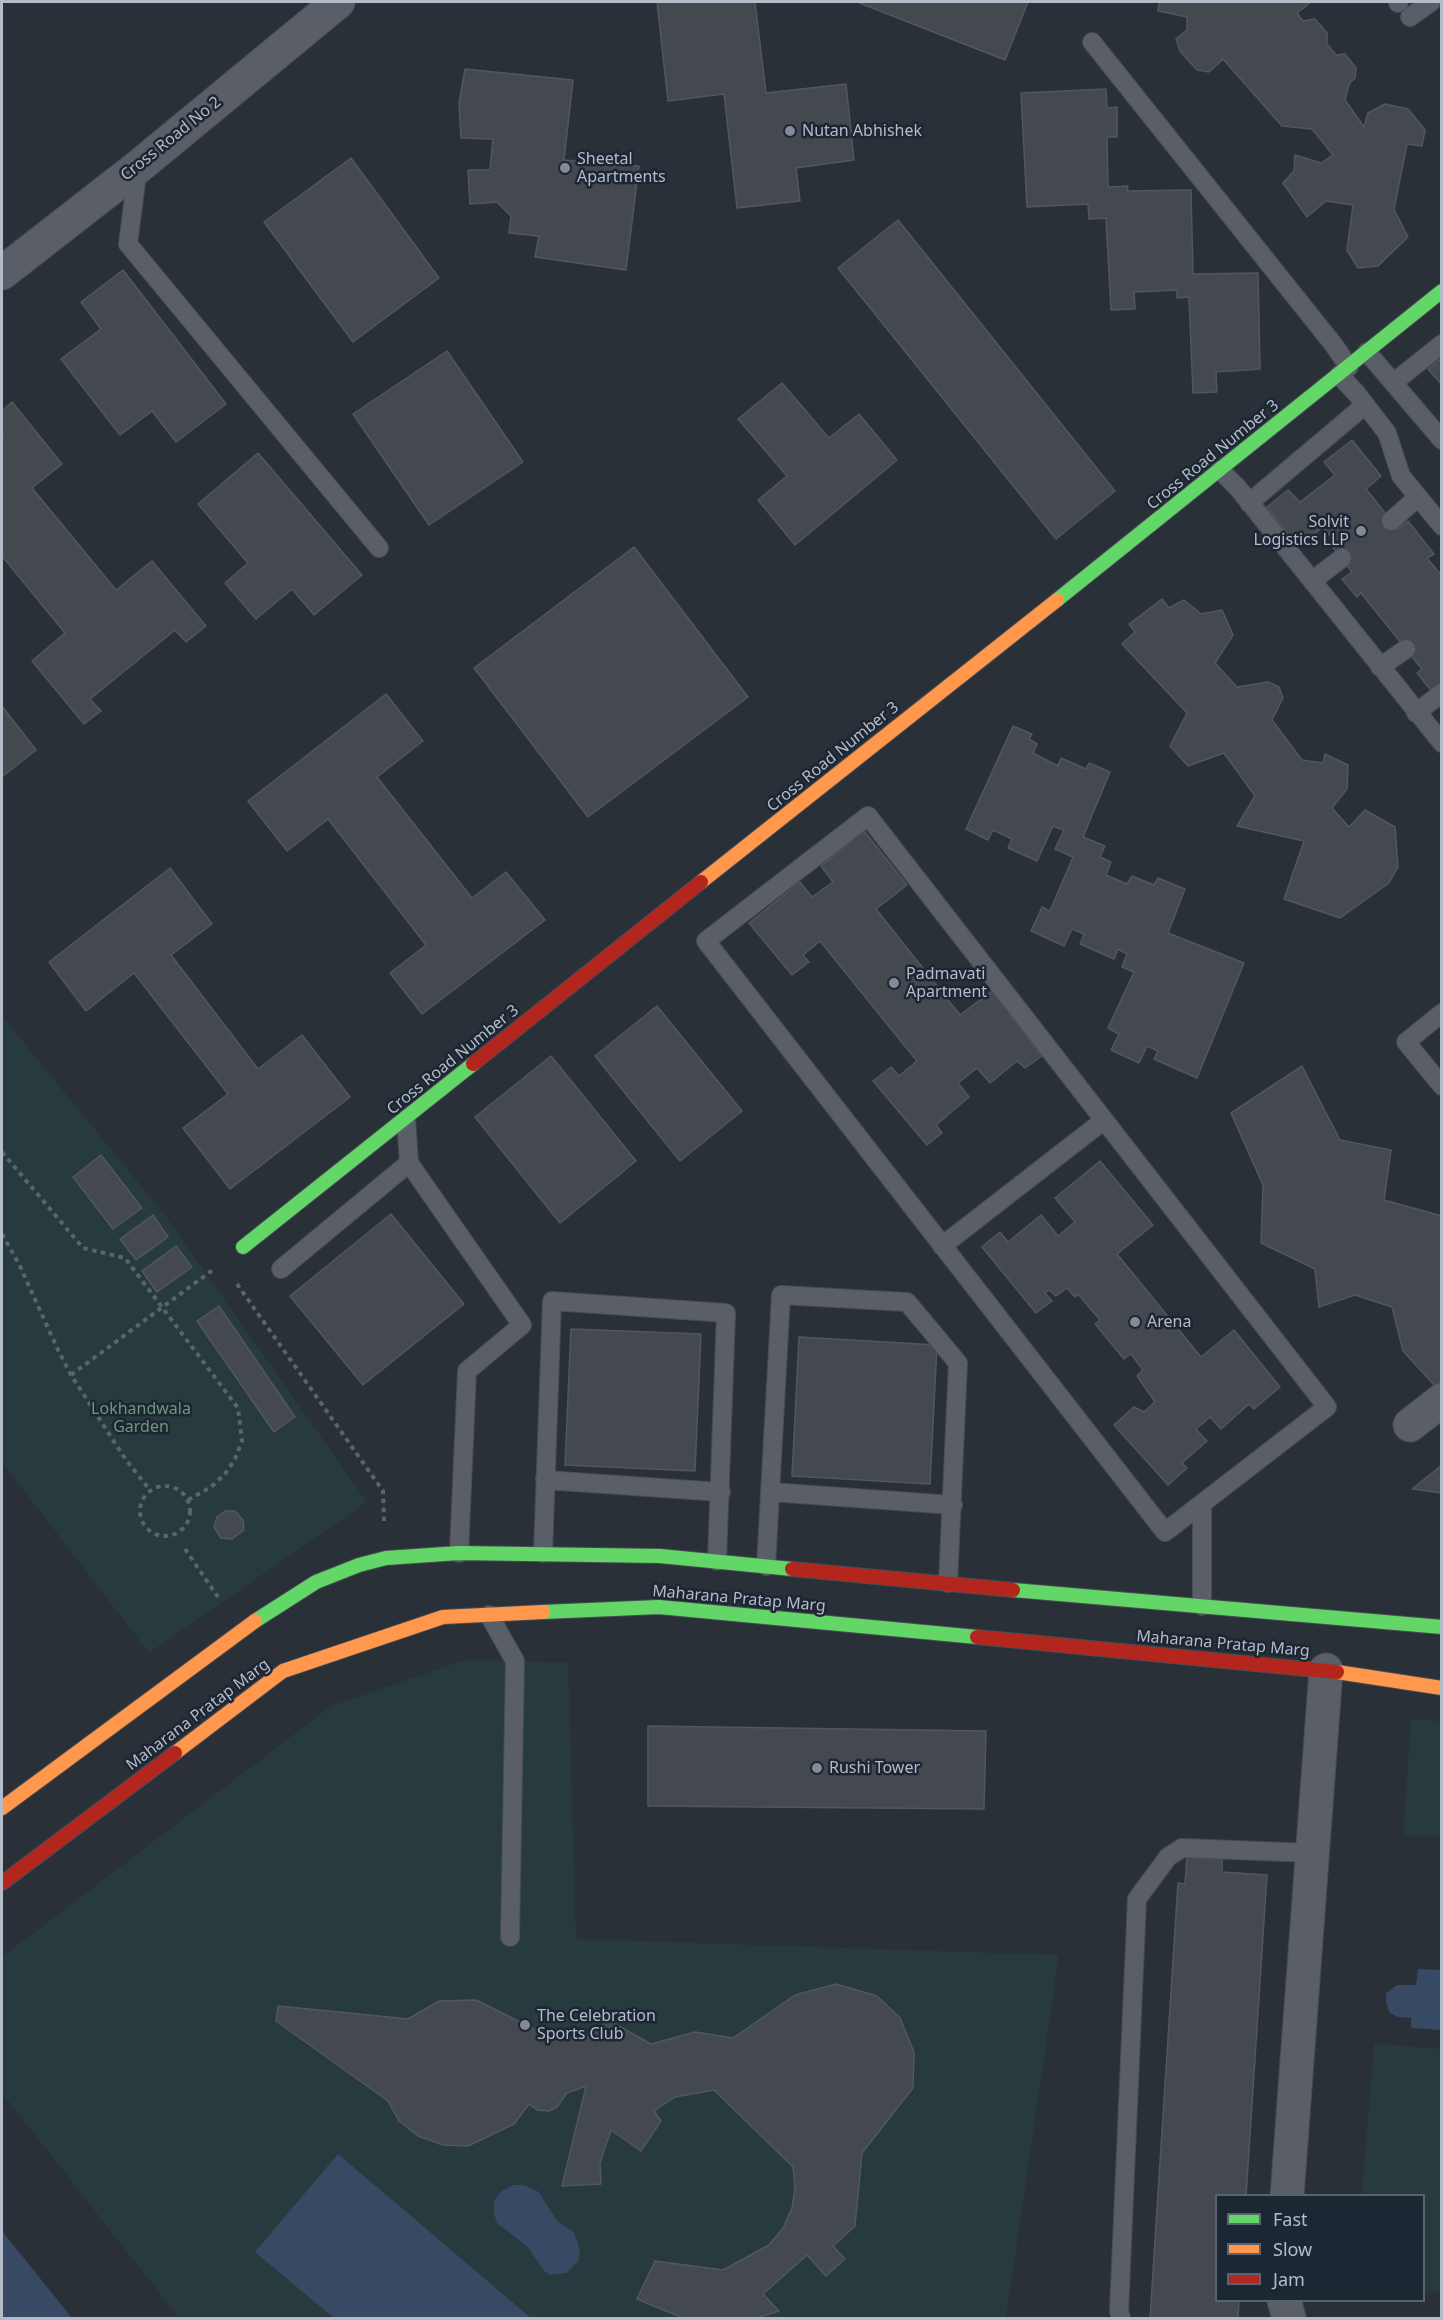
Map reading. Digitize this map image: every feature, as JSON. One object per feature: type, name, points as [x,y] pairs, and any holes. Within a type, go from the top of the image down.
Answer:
[{"type":"main road","name":"Cross Road Number 3","points":[[243,1247],[1442,291]]},
{"type":"main road","points":[[2,1808],[241,1630],[316,1582],[359,1565],[386,1558],[459,1553],[543,1553],[660,1561],[717,1561],[1442,1627]]},
{"type":"main road","name":"Maharana Pratap Marg","points":[[2,1883],[283,1671],[443,1617],[659,1602],[1326,1671],[1442,1688]]},
{"type":"street","name":"Cross Road No 2","points":[[2,273],[138,167],[338,2]]},
{"type":"street","points":[[1410,1425],[1442,1400]]},
{"type":"street","points":[[1287,2194],[1326,1671]]},
{"type":"street","points":[[1284,2302],[1289,2319]]},
{"type":"lane","points":[[1410,17],[1431,2]]},
{"type":"lane","points":[[1092,42],[1334,344],[1344,371],[1365,405],[1387,433],[1401,476],[1442,526]]},
{"type":"lane","points":[[138,167],[128,244],[379,548]]},
{"type":"lane","points":[[1394,382],[1442,344]]},
{"type":"lane","points":[[1366,352],[1442,440]]},
{"type":"lane","points":[[1249,502],[1365,405]]},
{"type":"lane","points":[[1220,470],[1249,502],[1442,743]]},
{"type":"lane","points":[[1390,521],[1418,497]]},
{"type":"lane","points":[[1312,581],[1342,558]]},
{"type":"lane","points":[[1380,667],[1406,649]]},
{"type":"lane","points":[[1416,713],[1442,693]]},
{"type":"lane","points":[[868,816],[1103,1120],[1327,1407],[1164,1532],[706,941],[868,816]]},
{"type":"lane","points":[[1442,1013],[1406,1042],[1442,1086]]},
{"type":"lane","points":[[406,1118],[409,1162],[522,1325],[467,1371],[459,1553]]},
{"type":"lane","points":[[942,1246],[1103,1120]]},
{"type":"lane","points":[[281,1269],[409,1162]]},
{"type":"lane","points":[[766,1566],[781,1295],[907,1302],[958,1363],[948,1583]]},
{"type":"lane","points":[[543,1553],[552,1301],[726,1313],[717,1561]]},
{"type":"lane","points":[[545,1480],[721,1492]]},
{"type":"lane","points":[[771,1492],[953,1505]]},
{"type":"lane","points":[[1202,1503],[1202,1606]]},
{"type":"lane","points":[[489,1615],[515,1661],[510,1937]]},
{"type":"lane","points":[[1121,2319],[1119,2311],[1137,1899],[1168,1857],[1182,1848],[1312,1852]]},
{"type":"path","points":[[2,1152],[83,1248],[125,1258],[238,1408],[242,1426],[242,1441],[235,1459],[225,1474],[211,1487],[188,1500]]},
{"type":"path","points":[[2,1234],[20,1264],[71,1375],[126,1460],[150,1490]]},
{"type":"path","points":[[71,1375],[243,1247]]},
{"type":"path","points":[[231,1276],[383,1491],[386,1558]]},
{"type":"path","points":[[162,1486],[175,1487],[188,1500],[189,1520],[183,1529],[170,1536],[156,1535],[146,1527],[141,1515],[142,1502],[150,1490],[162,1486]]},
{"type":"path","points":[[185,1550],[241,1630]]},
{"type":"green space","name":"Lokhandwala Garden","points":[[2,1016],[164,1214],[367,1502],[149,1653],[2,1462]]},
{"type":"green space","name":"The Celebration Sports Club","points":[[467,1659],[568,1663],[576,1939],[1059,1955],[1006,2318],[179,2318],[2,2093],[2,1957],[331,1706]]},
{"type":"green space","points":[[1411,1719],[1441,1721],[1441,1837],[1403,1835]]},
{"type":"green space","points":[[1374,2043],[1441,2049],[1441,2292],[1425,2291],[1425,2194],[1362,2194]]},
{"type":"water","points":[[1418,1969],[1441,1970],[1441,2030],[1411,2028],[1411,2018],[1398,2017],[1390,2013],[1386,1993],[1397,1985],[1416,1985]]},
{"type":"water","points":[[338,2154],[531,2318],[334,2318],[255,2252]]},
{"type":"water","points":[[513,2185],[524,2185],[539,2192],[557,2221],[574,2232],[580,2250],[578,2261],[567,2273],[550,2275],[544,2271],[528,2247],[497,2223],[494,2201],[501,2191]]},
{"type":"water","points":[[2,2231],[72,2318],[2,2318]]},
{"type":"building","name":"Nutan Abhishek","points":[[657,2],[755,2],[766,93],[846,84],[854,160],[796,168],[800,201],[737,208],[724,94],[668,101]]},
{"type":"building","points":[[857,2],[1028,2],[1005,60]]},
{"type":"building","points":[[1159,2],[1311,2],[1297,13],[1303,21],[1315,19],[1327,33],[1327,44],[1336,55],[1345,54],[1356,68],[1355,78],[1349,84],[1345,100],[1364,127],[1368,113],[1385,104],[1408,109],[1425,130],[1422,146],[1407,144],[1394,209],[1408,237],[1378,266],[1358,268],[1347,250],[1353,205],[1326,201],[1307,217],[1283,183],[1294,171],[1295,155],[1321,163],[1333,155],[1312,129],[1282,126],[1223,59],[1209,72],[1197,70],[1180,51],[1176,39],[1187,30],[1187,17],[1158,11]]},
{"type":"building","name":"Sheetal Apartments","points":[[465,69],[573,80],[564,160],[639,166],[626,270],[535,257],[539,236],[509,233],[511,216],[497,202],[470,204],[468,170],[490,170],[493,139],[461,138],[459,104]]},
{"type":"building","points":[[1106,89],[1107,108],[1117,107],[1117,137],[1107,137],[1108,187],[1128,186],[1127,191],[1191,190],[1193,274],[1258,273],[1260,369],[1216,372],[1217,392],[1193,393],[1189,297],[1177,298],[1177,290],[1134,292],[1135,309],[1111,310],[1106,218],[1089,219],[1088,204],[1027,207],[1021,93]]},
{"type":"building","points":[[351,158],[439,278],[353,342],[264,222]]},
{"type":"building","points":[[898,220],[1115,491],[1056,539],[838,268]]},
{"type":"building","points":[[123,270],[226,404],[176,442],[152,411],[120,435],[61,359],[101,329],[81,302]]},
{"type":"building","points":[[447,351],[523,462],[429,525],[353,414]]},
{"type":"building","points":[[1442,358],[1442,385],[1428,369]]},
{"type":"building","points":[[782,383],[829,438],[859,414],[897,460],[795,545],[758,500],[787,476],[738,419]]},
{"type":"building","points":[[12,402],[62,464],[32,488],[116,590],[152,561],[206,626],[186,642],[175,630],[90,699],[101,711],[84,724],[32,661],[65,633],[2,556],[2,437],[4,435],[2,411]]},
{"type":"building","points":[[1352,440],[1381,476],[1366,489],[1398,529],[1408,521],[1434,554],[1427,558],[1442,576],[1442,704],[1417,673],[1422,669],[1361,593],[1357,597],[1342,579],[1352,572],[1332,546],[1336,543],[1323,527],[1298,547],[1267,507],[1288,490],[1300,502],[1335,475],[1324,462]]},
{"type":"building","points":[[258,453],[362,575],[314,615],[292,589],[256,619],[225,583],[248,563],[198,504]]},
{"type":"building","points":[[634,547],[748,697],[588,817],[474,668]]},
{"type":"building","points":[[1162,599],[1169,608],[1184,600],[1201,614],[1222,610],[1233,635],[1215,663],[1237,687],[1268,682],[1279,687],[1283,698],[1272,720],[1302,760],[1323,763],[1325,754],[1348,765],[1347,789],[1332,808],[1349,827],[1365,810],[1395,827],[1398,867],[1389,883],[1340,918],[1284,899],[1304,841],[1237,826],[1255,796],[1224,753],[1188,766],[1170,746],[1187,713],[1122,644],[1135,632],[1129,624]]},
{"type":"building","points":[[386,694],[423,741],[377,777],[472,898],[506,872],[545,920],[422,1014],[390,973],[426,945],[328,819],[287,851],[248,801]]},
{"type":"building","points":[[2,706],[36,750],[2,777]]},
{"type":"building","points":[[1013,726],[1032,734],[1029,739],[1037,744],[1033,753],[1058,766],[1061,758],[1086,769],[1089,763],[1110,772],[1083,837],[1105,846],[1100,857],[1111,862],[1106,875],[1127,884],[1132,876],[1154,885],[1158,878],[1185,889],[1168,933],[1244,963],[1197,1078],[1154,1059],[1158,1051],[1147,1046],[1139,1063],[1111,1050],[1119,1034],[1108,1028],[1134,972],[1122,967],[1127,954],[1118,949],[1114,959],[1080,944],[1084,934],[1072,929],[1064,946],[1031,931],[1042,907],[1050,911],[1073,857],[1055,849],[1064,830],[1053,826],[1037,861],[1008,848],[1012,839],[993,830],[988,840],[966,829]]},
{"type":"building","name":"Padmavati Apartment","points":[[864,831],[907,885],[876,909],[960,1015],[992,991],[1042,1056],[1025,1068],[1017,1061],[990,1083],[977,1068],[958,1083],[969,1097],[936,1125],[942,1133],[927,1145],[873,1081],[891,1067],[899,1076],[917,1061],[820,941],[803,955],[809,962],[792,975],[749,923],[800,882],[812,897],[833,882],[821,866]]},
{"type":"building","points":[[170,868],[212,924],[171,955],[258,1069],[302,1035],[350,1097],[230,1189],[183,1128],[228,1094],[134,973],[86,1011],[49,962]]},
{"type":"building","points":[[657,1006],[742,1111],[680,1161],[595,1056]]},
{"type":"building","points":[[551,1056],[636,1161],[560,1223],[475,1117]]},
{"type":"building","points":[[1302,1066],[1340,1140],[1391,1150],[1384,1200],[1442,1216],[1442,1380],[1435,1386],[1403,1351],[1392,1307],[1355,1295],[1319,1307],[1315,1269],[1261,1243],[1263,1185],[1231,1113]]},
{"type":"building","points":[[101,1155],[142,1208],[113,1229],[73,1177]]},
{"type":"building","name":"Arena","points":[[1100,1161],[1153,1225],[1117,1254],[1201,1357],[1234,1330],[1280,1387],[1254,1409],[1249,1404],[1221,1429],[1210,1417],[1196,1429],[1207,1441],[1182,1463],[1187,1468],[1168,1485],[1114,1425],[1134,1407],[1144,1412],[1155,1402],[1137,1376],[1143,1370],[1131,1354],[1124,1359],[1095,1324],[1100,1320],[1078,1294],[1075,1297],[1067,1288],[1056,1296],[1049,1290],[1045,1293],[1052,1301],[1036,1313],[982,1247],[1000,1232],[1008,1242],[1041,1215],[1058,1236],[1075,1222],[1055,1198]]},
{"type":"building","points":[[391,1214],[464,1304],[363,1385],[290,1296]]},
{"type":"building","points":[[153,1215],[168,1237],[136,1260],[120,1239]]},
{"type":"building","points":[[176,1246],[192,1267],[157,1292],[142,1271]]},
{"type":"building","points":[[219,1306],[295,1417],[274,1432],[197,1321]]},
{"type":"building","points":[[571,1329],[701,1334],[695,1471],[565,1465]]},
{"type":"building","points":[[799,1337],[937,1345],[930,1484],[792,1476]]},
{"type":"building","points":[[1442,1465],[1442,1493],[1412,1489]]},
{"type":"building","points":[[225,1511],[235,1511],[243,1520],[244,1530],[232,1539],[221,1538],[214,1527],[217,1517]]},
{"type":"building","name":"Rushi Tower","points":[[648,1726],[986,1731],[984,1809],[648,1806]]},
{"type":"building","points":[[1187,1856],[1222,1858],[1222,1872],[1267,1875],[1246,2194],[1215,2194],[1215,2302],[1239,2302],[1238,2318],[1150,2318],[1178,1883],[1185,1884]]},
{"type":"building","points":[[836,1984],[877,1996],[900,2018],[914,2052],[913,2088],[862,2153],[855,2226],[833,2246],[845,2259],[826,2276],[807,2255],[763,2294],[779,2311],[757,2318],[683,2318],[637,2299],[655,2261],[723,2270],[769,2245],[783,2228],[792,2208],[795,2188],[793,2167],[714,2090],[675,2097],[654,2111],[661,2121],[641,2151],[611,2130],[600,2163],[601,2184],[562,2186],[586,2086],[567,2093],[557,2107],[549,2111],[537,2110],[529,2104],[514,2124],[468,2146],[443,2145],[418,2136],[399,2121],[388,2101],[276,2021],[278,2006],[408,2019],[439,2001],[476,2000],[550,2037],[585,2039],[608,2020],[651,2044],[695,2032],[733,2038],[795,1995]]},
{"type":"traffic: fast","points":[[1057,600],[1442,291]]},
{"type":"traffic: fast","points":[[243,1247],[473,1064]]},
{"type":"traffic: fast","points":[[255,1621],[316,1582],[359,1565],[386,1558],[459,1553],[660,1556],[792,1569]]},
{"type":"traffic: fast","points":[[1013,1590],[1442,1627]]},
{"type":"traffic: fast","points":[[543,1612],[659,1607],[977,1637]]},
{"type":"traffic: slow","points":[[701,882],[1057,600]]},
{"type":"traffic: slow","points":[[175,1753],[283,1671],[443,1617],[543,1612]]},
{"type":"traffic: slow","points":[[2,1808],[255,1621]]},
{"type":"traffic: slow","points":[[1337,1672],[1442,1688]]},
{"type":"traffic: jam","points":[[473,1064],[701,882]]},
{"type":"traffic: jam","points":[[792,1569],[1013,1590]]},
{"type":"traffic: jam","points":[[977,1637],[1337,1672]]},
{"type":"traffic: jam","points":[[2,1883],[175,1753]]},
{"type":"place","name":"Nutan Abhishek","points":[[790,131]]},
{"type":"place","name":"Sheetal Apartments","points":[[565,168]]},
{"type":"place","name":"Solvit Logistics LLP","points":[[1361,531]]},
{"type":"place","name":"Padmavati Apartment","points":[[894,983]]},
{"type":"place","name":"Arena","points":[[1135,1322]]},
{"type":"place","name":"Rushi Tower","points":[[817,1768]]},
{"type":"place","name":"The Celebration Sports Club","points":[[525,2025]]}]
